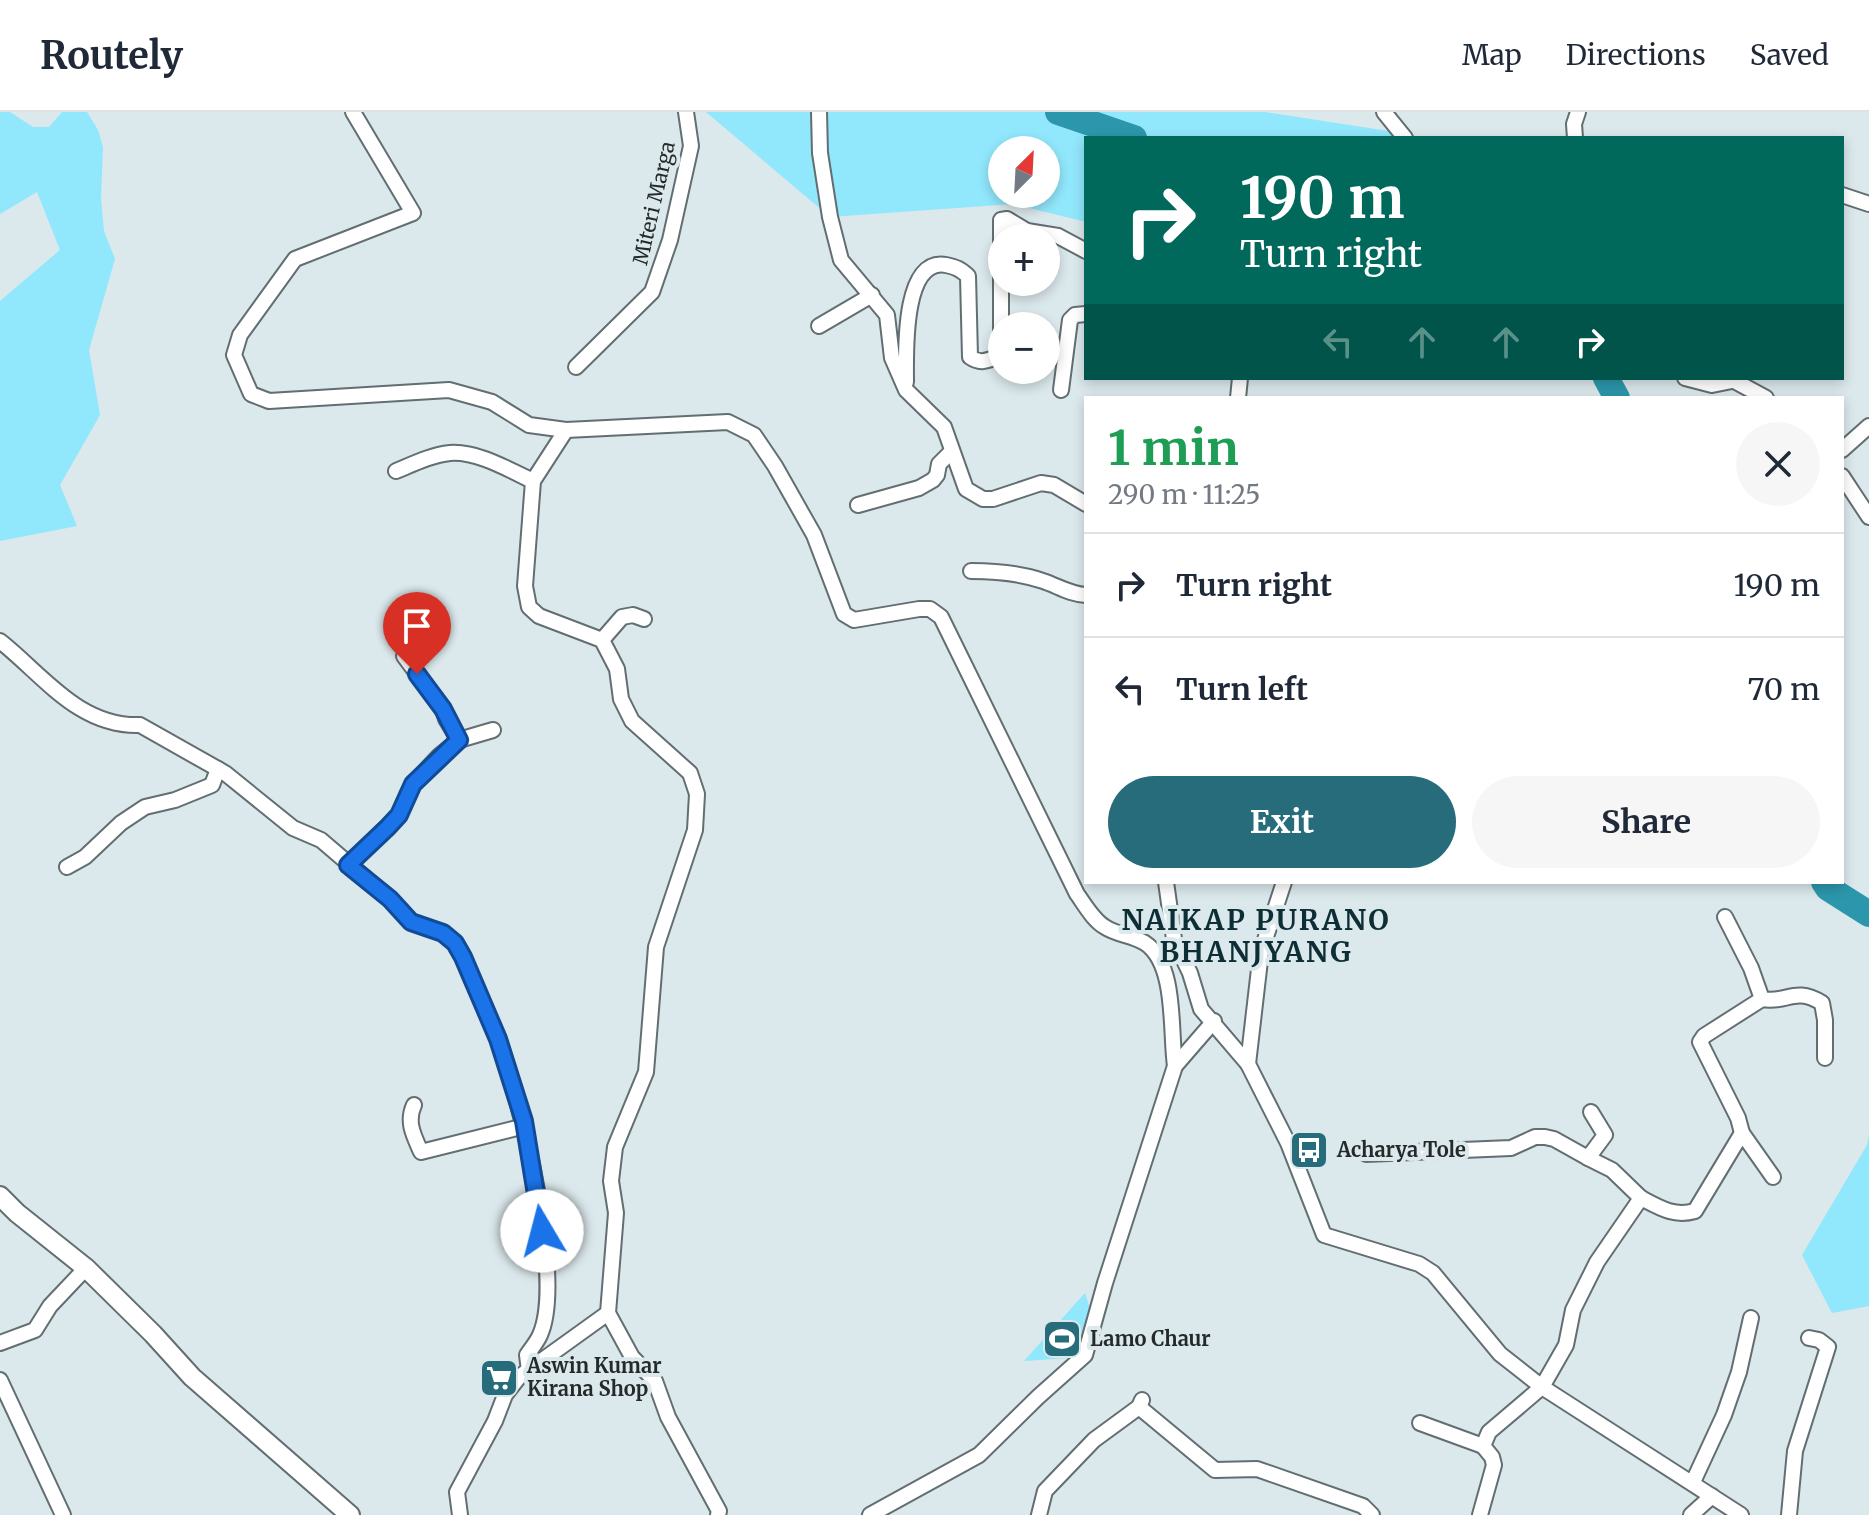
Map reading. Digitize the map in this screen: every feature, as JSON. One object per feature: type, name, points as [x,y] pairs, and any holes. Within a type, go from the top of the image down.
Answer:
[{"type":"street","points":[[353,112],[413,213],[295,259],[240,335],[234,355],[251,394],[269,401],[449,390],[492,402],[529,425],[566,430],[728,422],[754,435],[814,535],[844,614],[854,620],[919,609],[937,612],[1077,894],[1106,928],[1133,936],[1149,946],[1171,992],[1175,1066],[1085,1355],[979,1455],[870,1515]]},
{"type":"street","name":"Miteri Marga","points":[[576,367],[652,292],[670,240],[691,146],[686,112]]},
{"type":"street","points":[[819,112],[820,153],[832,233],[841,260],[887,315],[892,358],[906,390],[944,427],[966,489],[983,499],[993,499],[1041,483],[1054,485],[1084,503]]},
{"type":"street","points":[[1384,112],[1403,136]]},
{"type":"street","points":[[1575,136],[1574,124],[1578,112]]},
{"type":"street","points":[[1844,196],[1869,204]]},
{"type":"street","points":[[906,390],[907,338],[913,291],[927,268],[936,263],[958,267],[968,276],[970,357],[977,362],[985,362],[997,357],[1001,349],[1001,220],[1007,219],[1027,231],[1058,236],[1084,250]]},
{"type":"street","points":[[819,326],[872,295]]},
{"type":"street","points":[[1061,390],[1070,320],[1075,315],[1084,314]]},
{"type":"street","points":[[1693,380],[1712,385],[1728,380]]},
{"type":"street","points":[[1733,380],[1762,396]]},
{"type":"street","points":[[1844,448],[1869,426]]},
{"type":"street","points":[[566,430],[533,481],[525,586],[529,607],[539,616],[602,640],[617,669],[621,699],[632,721],[690,773],[697,794],[695,830],[656,947],[646,1072],[615,1147],[611,1181],[616,1213],[608,1313],[632,1357],[655,1381],[668,1417],[719,1511],[718,1515]]},
{"type":"street","points":[[858,505],[919,488],[933,480],[939,464],[952,451]]},
{"type":"street","points":[[396,471],[452,453],[485,460],[533,481]]},
{"type":"street","points":[[1844,479],[1869,517]]},
{"type":"street","points":[[971,571],[991,571],[1041,580],[1074,594],[1084,595]]},
{"type":"street","points":[[602,640],[622,617],[633,615],[644,619]]},
{"type":"street","points":[[0,641],[72,704],[99,720],[125,726],[140,725],[218,769],[293,828],[321,840],[390,899],[411,922],[443,933],[455,943],[498,1039],[525,1126],[538,1200],[548,1292],[541,1334],[527,1355],[529,1371]]},
{"type":"street","points":[[404,656],[443,709],[459,740]]},
{"type":"street","points":[[348,865],[399,815],[413,784],[459,740],[493,730]]},
{"type":"street","points":[[67,867],[85,857],[121,823],[145,807],[175,800],[212,785],[218,769]]},
{"type":"street","points":[[1166,884],[1174,939],[1190,973],[1201,1009],[1248,1064],[1288,1143],[1324,1235],[1419,1264],[1433,1273],[1500,1354],[1617,1438],[1693,1482],[1741,1515]]},
{"type":"street","points":[[1248,1064],[1261,952],[1283,884]]},
{"type":"street","points":[[1725,917],[1751,968],[1762,999]]},
{"type":"street","points":[[1773,1177],[1742,1133],[1738,1118],[1700,1042],[1704,1036],[1762,999],[1798,994],[1822,1003],[1825,1058]]},
{"type":"street","points":[[1175,1066],[1214,1021]]},
{"type":"street","points":[[414,1105],[409,1115],[421,1152],[525,1126]]},
{"type":"street","points":[[1588,1158],[1605,1135],[1591,1112]]},
{"type":"street","points":[[1366,1154],[1511,1148],[1535,1137],[1545,1137],[1612,1170],[1641,1198],[1682,1215],[1695,1211],[1742,1133]]},
{"type":"street","points":[[0,1196],[86,1268],[192,1377],[350,1515]]},
{"type":"street","points":[[1483,1446],[1489,1432],[1542,1387],[1566,1345],[1573,1310],[1597,1262],[1641,1198]]},
{"type":"street","points":[[0,1343],[35,1330],[50,1306],[86,1268]]},
{"type":"street","points":[[460,1515],[457,1492],[495,1421],[505,1395],[519,1377],[608,1313]]},
{"type":"street","points":[[1693,1482],[1729,1401],[1751,1318]]},
{"type":"street","points":[[1789,1515],[1795,1451],[1828,1347],[1819,1340],[1809,1338]]},
{"type":"street","points":[[0,1380],[63,1515]]},
{"type":"street","points":[[1039,1515],[1045,1491],[1094,1440],[1140,1403],[1215,1470],[1257,1469],[1363,1506],[1372,1515]]},
{"type":"street","points":[[1420,1423],[1483,1446],[1492,1457],[1494,1465],[1480,1515]]},
{"type":"street","points":[[1691,1515],[1712,1496]]},
{"type":"shaded area","points":[[0,112],[10,112],[33,127],[49,127],[62,112],[87,112],[98,130],[103,147],[101,199],[104,231],[115,259],[89,350],[100,415],[60,485],[77,526],[0,541],[0,301],[60,250],[37,192],[0,214]]},
{"type":"shaded area","points":[[706,112],[1265,112],[1407,136],[1084,136],[1084,222],[1029,208],[1060,208],[1060,136],[988,136],[988,206],[830,217]]},
{"type":"shaded area","points":[[1869,1134],[1869,1306],[1832,1313],[1802,1255],[1867,1145]]},
{"type":"shaded area","name":"Lamo Chaur","points":[[1085,1293],[1094,1321],[1069,1358],[1024,1361]]},
{"type":"waterway","points":[[1058,112],[1128,136]]},
{"type":"waterway","points":[[1607,380],[1616,396]]},
{"type":"waterway","points":[[1825,884],[1869,914]]},
{"type":"place","name":"Acharya Tole","points":[[1309,1150]]},
{"type":"place","name":"Lamo Chaur","points":[[1062,1339]]},
{"type":"place","name":"Aswin Kumar Kirana Shop","points":[[499,1378]]},
{"type":"district","name":"NAIKAP PURANO BHANJYANG","points":[[1256,936]]},
{"type":"route","points":[[417,674],[443,709],[459,740],[413,784],[399,815],[348,865],[390,899],[411,922],[443,933],[455,943],[463,957],[498,1039],[524,1121],[542,1231]]}]
